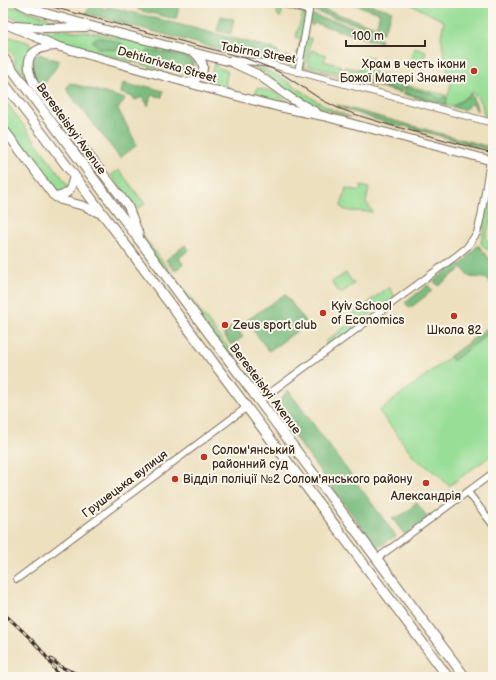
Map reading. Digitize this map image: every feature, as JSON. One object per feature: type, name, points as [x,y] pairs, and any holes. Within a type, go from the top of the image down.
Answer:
[{"type":"main road","name":"Tabirna Street","points":[[19,3],[28,8],[95,27],[221,59]]},
{"type":"main road","name":"Dehtiarivska Street","points":[[6,24],[45,28],[95,27]]},
{"type":"main road","name":"Dehtiarivska Street","points":[[6,24],[57,46],[188,83],[492,160]]},
{"type":"main road","points":[[57,46],[40,48],[30,56],[28,62],[31,77],[34,84],[128,206],[138,232],[139,236],[137,238]]},
{"type":"main road","points":[[188,83],[195,81],[202,74],[204,69],[201,58],[195,53]]},
{"type":"main road","name":"Beresteiskyi Avenue","points":[[3,57],[465,677]]},
{"type":"main road","name":"Dehtiarivska Street","points":[[221,59],[257,74],[292,99],[323,116]]},
{"type":"main road","name":"Beresteiskyi Avenue","points":[[3,82],[448,677]]},
{"type":"main road","points":[[3,128],[53,195],[62,200],[84,206],[103,214]]},
{"type":"main road","points":[[56,197],[66,194],[71,187],[74,175]]},
{"type":"street","points":[[283,3],[308,11],[298,72]]},
{"type":"street","name":"Tabirna Street","points":[[221,59],[256,62],[283,68],[493,123]]},
{"type":"street","points":[[259,401],[456,256],[467,246],[477,233],[492,160]]},
{"type":"street","name":"Грушецька вулиця","points":[[16,579],[246,407]]},
{"type":"street","points":[[376,559],[493,474]]},
{"type":"street","points":[[468,492],[493,525]]},
{"type":"green space","points":[[94,3],[102,5],[102,8],[106,9],[107,6],[275,49],[280,54],[280,57],[273,61],[260,60],[85,13]]},
{"type":"green space","points":[[140,3],[180,3],[176,19],[138,10]]},
{"type":"green space","points":[[264,3],[278,3],[306,12],[297,67],[294,69],[285,64],[286,55],[295,59],[301,39],[296,37],[303,13],[283,8],[280,18],[277,14],[278,7]]},
{"type":"green space","points":[[319,3],[323,3],[322,9],[376,27],[380,13],[349,3],[363,3],[392,11],[383,33],[311,10]]},
{"type":"green space","points":[[408,3],[493,3],[493,117],[484,115],[482,104],[473,92],[452,107],[403,94],[404,93],[446,104],[447,98],[441,99],[433,94],[405,87],[406,85],[448,96],[451,84],[441,37],[444,21]]},
{"type":"green space","points":[[4,7],[18,7],[63,23],[31,23],[10,17]]},
{"type":"green space","points":[[314,15],[379,36],[381,39],[380,43],[314,23],[313,26],[310,22],[311,17]]},
{"type":"green space","points":[[221,16],[234,19],[231,34],[217,31]]},
{"type":"green space","points":[[23,30],[82,31],[112,36],[188,57],[193,62],[194,68],[187,75],[183,75],[63,43]]},
{"type":"green space","points":[[3,35],[30,43],[32,47],[25,58],[23,67],[31,87],[14,61],[16,59],[3,41]]},
{"type":"green space","points":[[98,37],[123,44],[115,50],[99,48],[92,41]]},
{"type":"green space","points":[[311,38],[305,67],[401,93],[302,67],[304,39]]},
{"type":"green space","points":[[414,47],[426,51],[423,63],[410,60]]},
{"type":"green space","points":[[311,50],[326,55],[324,61],[341,66],[339,73],[308,65]]},
{"type":"green space","points":[[149,51],[184,57],[191,61],[192,64],[190,68],[185,70],[164,65],[153,61],[146,53]]},
{"type":"green space","points":[[39,54],[59,61],[42,87],[33,75],[32,61]]},
{"type":"green space","points":[[365,56],[373,58],[367,80],[344,75],[345,67],[361,70]]},
{"type":"green space","points":[[249,63],[282,78],[333,110],[351,117],[350,118],[316,106],[303,100],[264,73],[248,64]]},
{"type":"green space","points":[[214,64],[219,68],[228,71],[225,85],[229,87],[226,88],[215,84],[209,85]]},
{"type":"green space","points":[[372,72],[380,74],[380,76],[384,77],[383,81],[403,86],[401,92],[369,83]]},
{"type":"green space","points":[[70,83],[125,99],[118,109],[137,145],[120,158],[66,89]]},
{"type":"green space","points":[[123,83],[139,87],[145,86],[163,91],[162,97],[151,95],[148,106],[143,97],[135,100],[133,97],[121,93]]},
{"type":"green space","points":[[405,87],[433,94],[441,99],[443,97],[447,98],[446,104],[404,93]]},
{"type":"green space","points":[[257,88],[274,92],[293,106],[276,103],[269,99],[255,95]]},
{"type":"green space","points":[[471,94],[478,112],[474,105],[471,104],[464,110],[452,107]]},
{"type":"green space","points":[[3,98],[66,183],[67,186],[64,192],[57,193],[53,190],[3,123]]},
{"type":"green space","points":[[337,105],[493,148],[493,151],[374,119],[338,107]]},
{"type":"green space","points":[[119,170],[145,204],[137,209],[111,175]]},
{"type":"green space","points":[[493,183],[493,208],[486,238],[492,244],[487,250],[481,243]]},
{"type":"green space","points":[[361,186],[369,188],[366,202],[373,212],[350,211],[343,209],[341,206],[346,188],[360,191]]},
{"type":"green space","points":[[143,236],[236,358],[234,359],[229,355],[145,244]]},
{"type":"green space","points":[[185,245],[189,250],[179,258],[183,264],[175,271],[166,260]]},
{"type":"green space","points":[[478,245],[493,263],[493,286],[485,278],[470,277],[462,268],[438,286],[434,281],[458,262],[461,265]]},
{"type":"green space","points":[[346,273],[354,284],[340,294],[332,282]]},
{"type":"green space","points":[[428,285],[432,291],[410,308],[405,303]]},
{"type":"green space","points":[[389,287],[395,296],[359,322],[353,314]]},
{"type":"green space","points":[[285,294],[307,324],[269,351],[246,321]]},
{"type":"green space","points":[[351,323],[355,328],[331,346],[327,345],[325,342]]},
{"type":"green space","points":[[493,324],[493,454],[449,486],[438,475],[415,458],[379,411]]},
{"type":"green space","points":[[493,324],[493,330],[453,361],[450,356]]},
{"type":"green space","points":[[234,325],[243,337],[231,345],[223,333]]},
{"type":"green space","points":[[288,390],[396,536],[377,548],[294,436],[298,431],[279,402]]},
{"type":"green space","points":[[416,502],[428,518],[405,535],[392,518],[406,513]]},
{"type":"tram line","points":[[3,3],[41,4],[245,58],[273,69],[322,100],[338,108],[386,124],[493,153]]},
{"type":"railway","points":[[3,613],[41,650],[59,677]]},
{"type":"railway","points":[[51,659],[61,667],[84,677]]},
{"type":"place","name":"Храм в честь ікони Божої Матері Знаменя","points":[[474,71]]},
{"type":"place","name":"Kyiv School of Economics","points":[[323,313]]},
{"type":"place","name":"Школа 82","points":[[454,316]]},
{"type":"place","name":"Zeus sport club","points":[[225,325]]},
{"type":"place","name":"Солом'янський районний суд","points":[[204,457]]},
{"type":"place","name":"Відділ поліції №2 Солом'янського району","points":[[175,479]]},
{"type":"place","name":"Александрія","points":[[426,483]]}]
